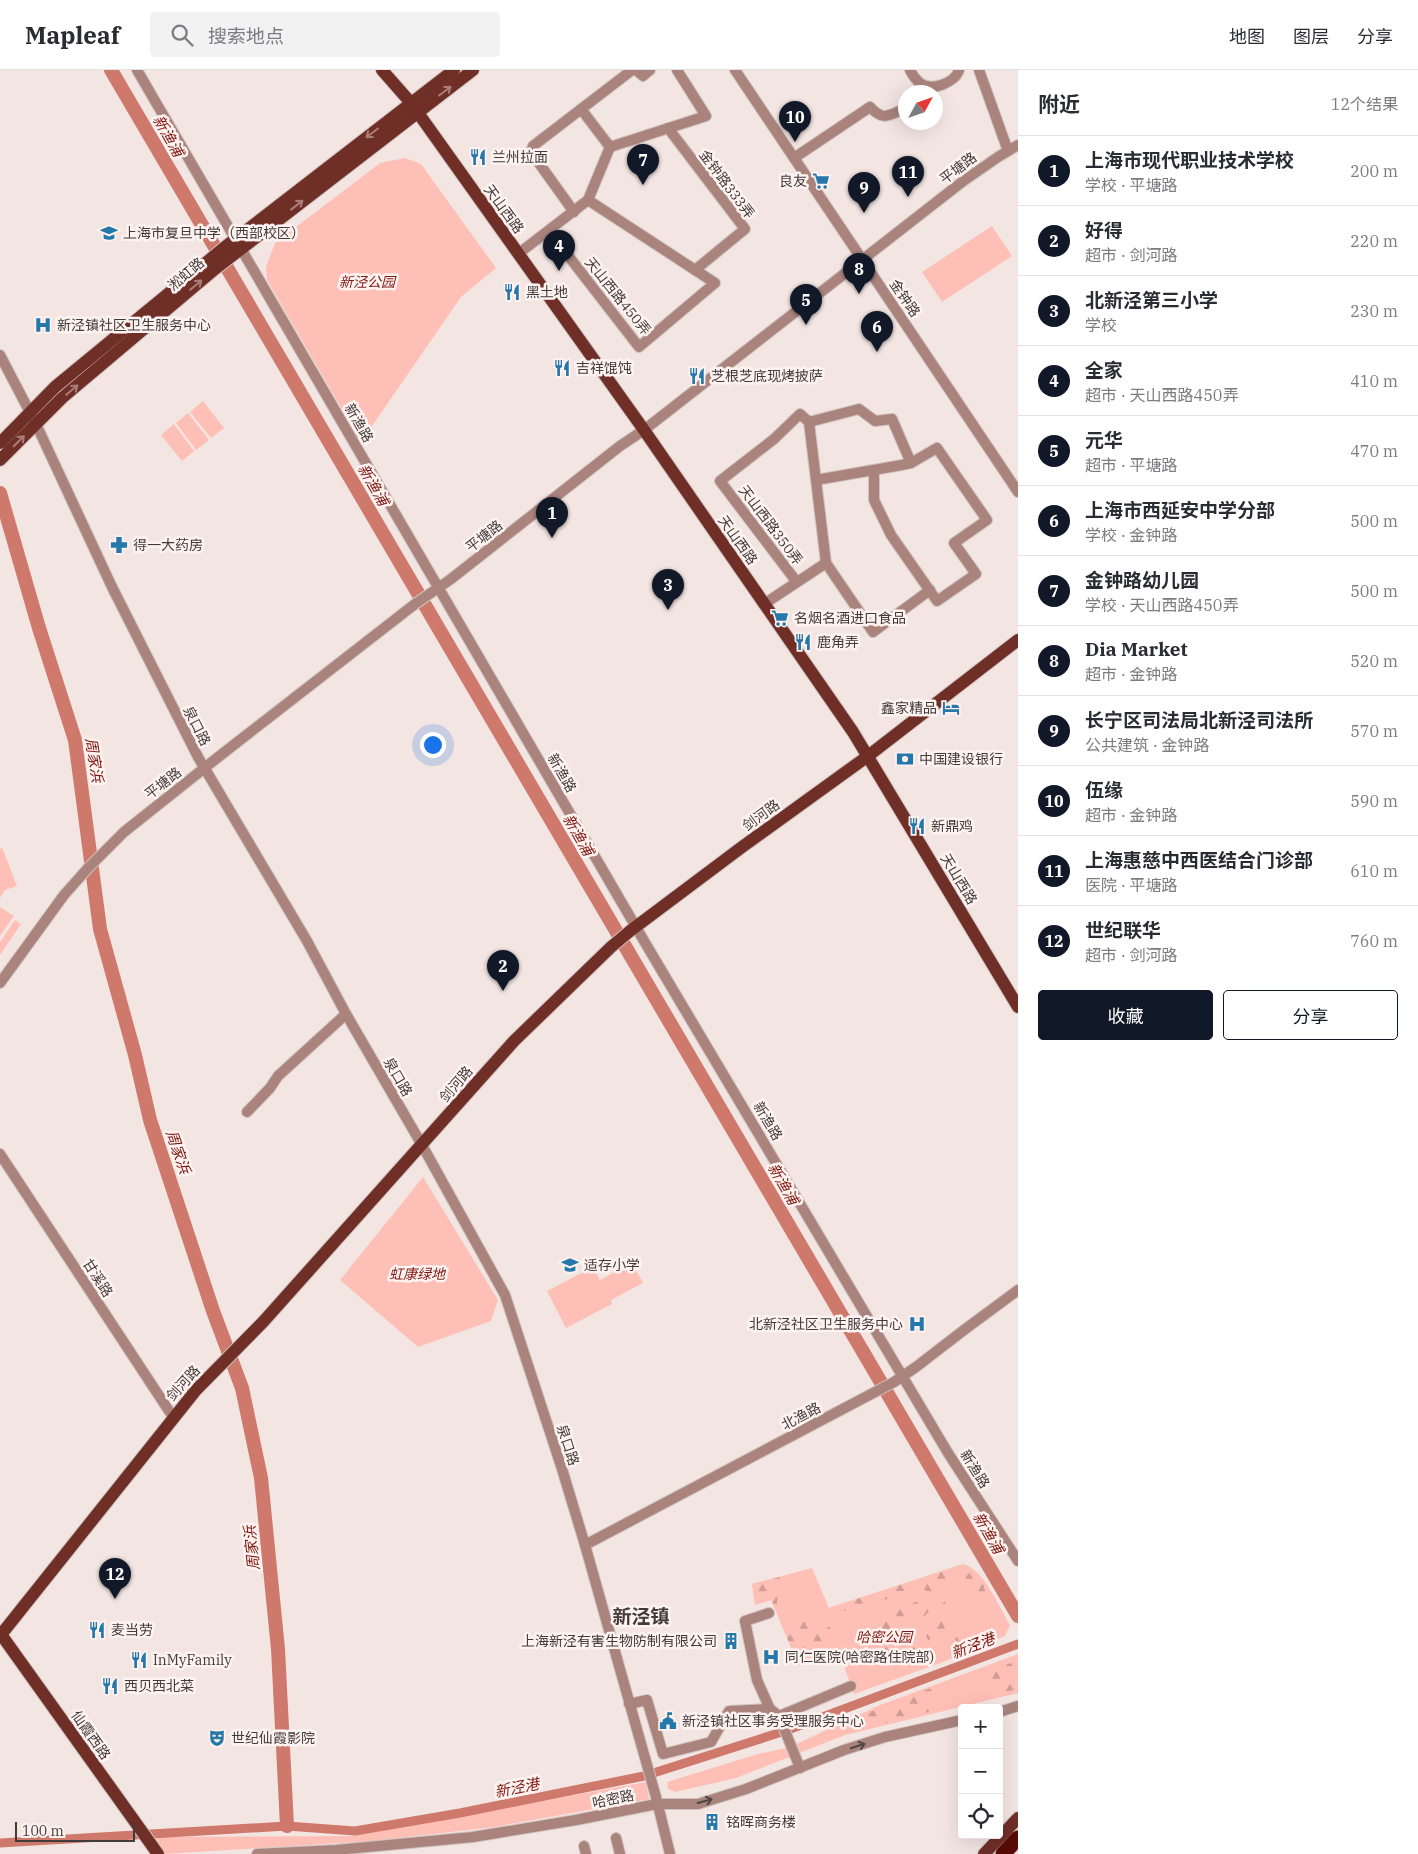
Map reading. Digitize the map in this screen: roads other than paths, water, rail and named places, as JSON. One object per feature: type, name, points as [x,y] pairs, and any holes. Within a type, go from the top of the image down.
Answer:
[{"type":"highway","points":[[1002,1854],[1018,1838]]},
{"type":"main road","name":"天山西路","points":[[382,70],[414,108],[644,430],[868,756],[1018,1007]]},
{"type":"main road","name":"天山西路","points":[[393,70],[414,108]]},
{"type":"main road","name":"淞虹路","points":[[414,108],[454,70]]},
{"type":"main road","name":"淞虹路","points":[[0,443],[54,387],[414,108],[473,70]]},
{"type":"main road","name":"淞虹路","points":[[1,459],[62,398],[213,264]]},
{"type":"main road","name":"剑河路","points":[[0,1635],[196,1390],[263,1322],[514,1041],[611,947],[636,926],[868,756],[1018,640]]},
{"type":"main road","name":"仙霞西路","points":[[0,1635],[158,1854]]},
{"type":"main road","points":[[984,1854],[1018,1818]]},
{"type":"street","name":"新渔路","points":[[137,70],[233,248],[439,587],[486,671],[948,1453],[1017,1556]]},
{"type":"street","points":[[574,212],[531,152],[533,146],[634,70],[643,76],[650,70]]},
{"type":"street","points":[[518,254],[588,200],[610,147],[706,116],[677,70]]},
{"type":"street","name":"金钟路","points":[[735,70],[1018,492]]},
{"type":"street","points":[[910,70],[921,84],[930,87],[951,81],[958,74],[959,70]]},
{"type":"street","points":[[979,70],[1008,151]]},
{"type":"street","points":[[794,158],[870,108],[878,116],[884,117],[898,111]]},
{"type":"street","points":[[581,109],[610,147]]},
{"type":"street","name":"金钟路333弄","points":[[668,128],[745,229],[695,270]]},
{"type":"street","name":"平塘路","points":[[0,983],[64,895],[124,832],[224,752],[415,604],[451,579],[620,446],[644,430],[962,182],[1018,145]]},
{"type":"street","name":"天山西路450弄","points":[[550,231],[639,348],[715,283],[588,200]]},
{"type":"street","name":"泉口路","points":[[0,355],[36,424],[112,587],[204,769],[306,942],[422,1145],[504,1294],[585,1545],[670,1854]]},
{"type":"street","points":[[809,422],[859,409],[875,421],[892,419],[911,463]]},
{"type":"street","name":"天山西路350弄","points":[[796,581],[720,481],[774,439],[800,414],[809,422],[826,563],[873,632],[930,590]]},
{"type":"street","points":[[816,480],[911,463],[938,448],[987,520],[954,543],[976,574],[937,601],[891,535],[874,500],[874,470]]},
{"type":"street","name":"天山西路350弄","points":[[764,604],[796,581],[826,563]]},
{"type":"street","points":[[246,1112],[270,1088],[278,1076],[346,1014]]},
{"type":"street","name":"甘溪路","points":[[0,1154],[173,1417]]},
{"type":"street","name":"北渔路","points":[[585,1545],[894,1382],[1018,1290]]},
{"type":"street","points":[[769,1613],[745,1621],[757,1680],[770,1709],[779,1716],[800,1768]]},
{"type":"street","points":[[779,1716],[851,1686]]},
{"type":"street","points":[[629,1704],[647,1700],[663,1754],[711,1742],[730,1711],[770,1709]]},
{"type":"street","points":[[1003,1711],[1018,1706]]},
{"type":"street","name":"哈密路","points":[[258,1854],[336,1850],[473,1837],[576,1820],[656,1800],[698,1804],[746,1789],[844,1750],[884,1737],[958,1721]]},
{"type":"street","points":[[616,1838],[620,1854]]},
{"type":"waterway","name":"新渔浦","points":[[111,70],[1018,1616]]},
{"type":"waterway","name":"周家浜","points":[[0,493],[39,628],[75,740],[100,929],[135,1055],[150,1120],[213,1311],[242,1388],[261,1478],[278,1649],[287,1826]]},
{"type":"waterway","name":"新泾港","points":[[0,1843],[287,1826],[355,1831],[460,1813],[644,1776],[785,1731],[1018,1644]]},
{"type":"place","name":"伍缘","points":[[795,142]]},
{"type":"place","name":"兰州拉面","points":[[478,157]]},
{"type":"place","name":"良友","points":[[821,181]]},
{"type":"place","name":"金钟路幼儿园","points":[[643,185]]},
{"type":"place","name":"上海惠慈中西医结合门诊部","points":[[908,197]]},
{"type":"place","name":"长宁区司法局北新泾司法所","points":[[864,213]]},
{"type":"place","name":"上海市复旦中学（西部校区）","points":[[109,233]]},
{"type":"place","name":"全家","points":[[559,271]]},
{"type":"place","name":"黑土地","points":[[512,292]]},
{"type":"place","name":"Dia Market","points":[[859,294]]},
{"type":"place","name":"新泾镇社区卫生服务中心","points":[[43,325]]},
{"type":"place","name":"元华","points":[[806,325]]},
{"type":"place","name":"上海市西延安中学分部","points":[[877,352]]},
{"type":"place","name":"吉祥馄饨","points":[[562,368]]},
{"type":"place","name":"芝根芝底现烤披萨","points":[[697,376]]},
{"type":"place","name":"上海市现代职业技术学校","points":[[552,538]]},
{"type":"place","name":"得一大药房","points":[[119,545]]},
{"type":"place","name":"北新泾第三小学","points":[[668,610]]},
{"type":"place","name":"名烟名酒进口食品","points":[[780,618]]},
{"type":"place","name":"鹿角弄","points":[[803,642]]},
{"type":"place","name":"鑫家精品","points":[[951,708]]},
{"type":"place","name":"中国建设银行","points":[[905,759]]},
{"type":"place","name":"新鼎鸡","points":[[917,826]]},
{"type":"place","name":"好得","points":[[503,991]]},
{"type":"place","name":"适存小学","points":[[570,1265]]},
{"type":"place","name":"北新泾社区卫生服务中心","points":[[917,1324]]},
{"type":"place","name":"世纪联华","points":[[115,1599]]},
{"type":"place","name":"麦当劳","points":[[97,1630]]},
{"type":"place","name":"上海新泾有害生物防制有限公司","points":[[731,1641]]},
{"type":"place","name":"同仁医院(哈密路住院部)","points":[[771,1657]]},
{"type":"place","name":"InMyFamily","points":[[139,1660]]},
{"type":"place","name":"西贝西北菜","points":[[110,1686]]},
{"type":"place","name":"新泾镇社区事务受理服务中心","points":[[668,1721]]},
{"type":"place","name":"世纪仙霞影院","points":[[217,1738]]},
{"type":"place","name":"铭晖商务楼","points":[[712,1822]]},
{"type":"district","name":"新泾镇","points":[[641,1616]]},
{"type":"park label","name":"新泾公园","points":[[367,282]]},
{"type":"park label","name":"虹康绿地","points":[[417,1274]]},
{"type":"park label","name":"哈密公园","points":[[884,1637]]}]
